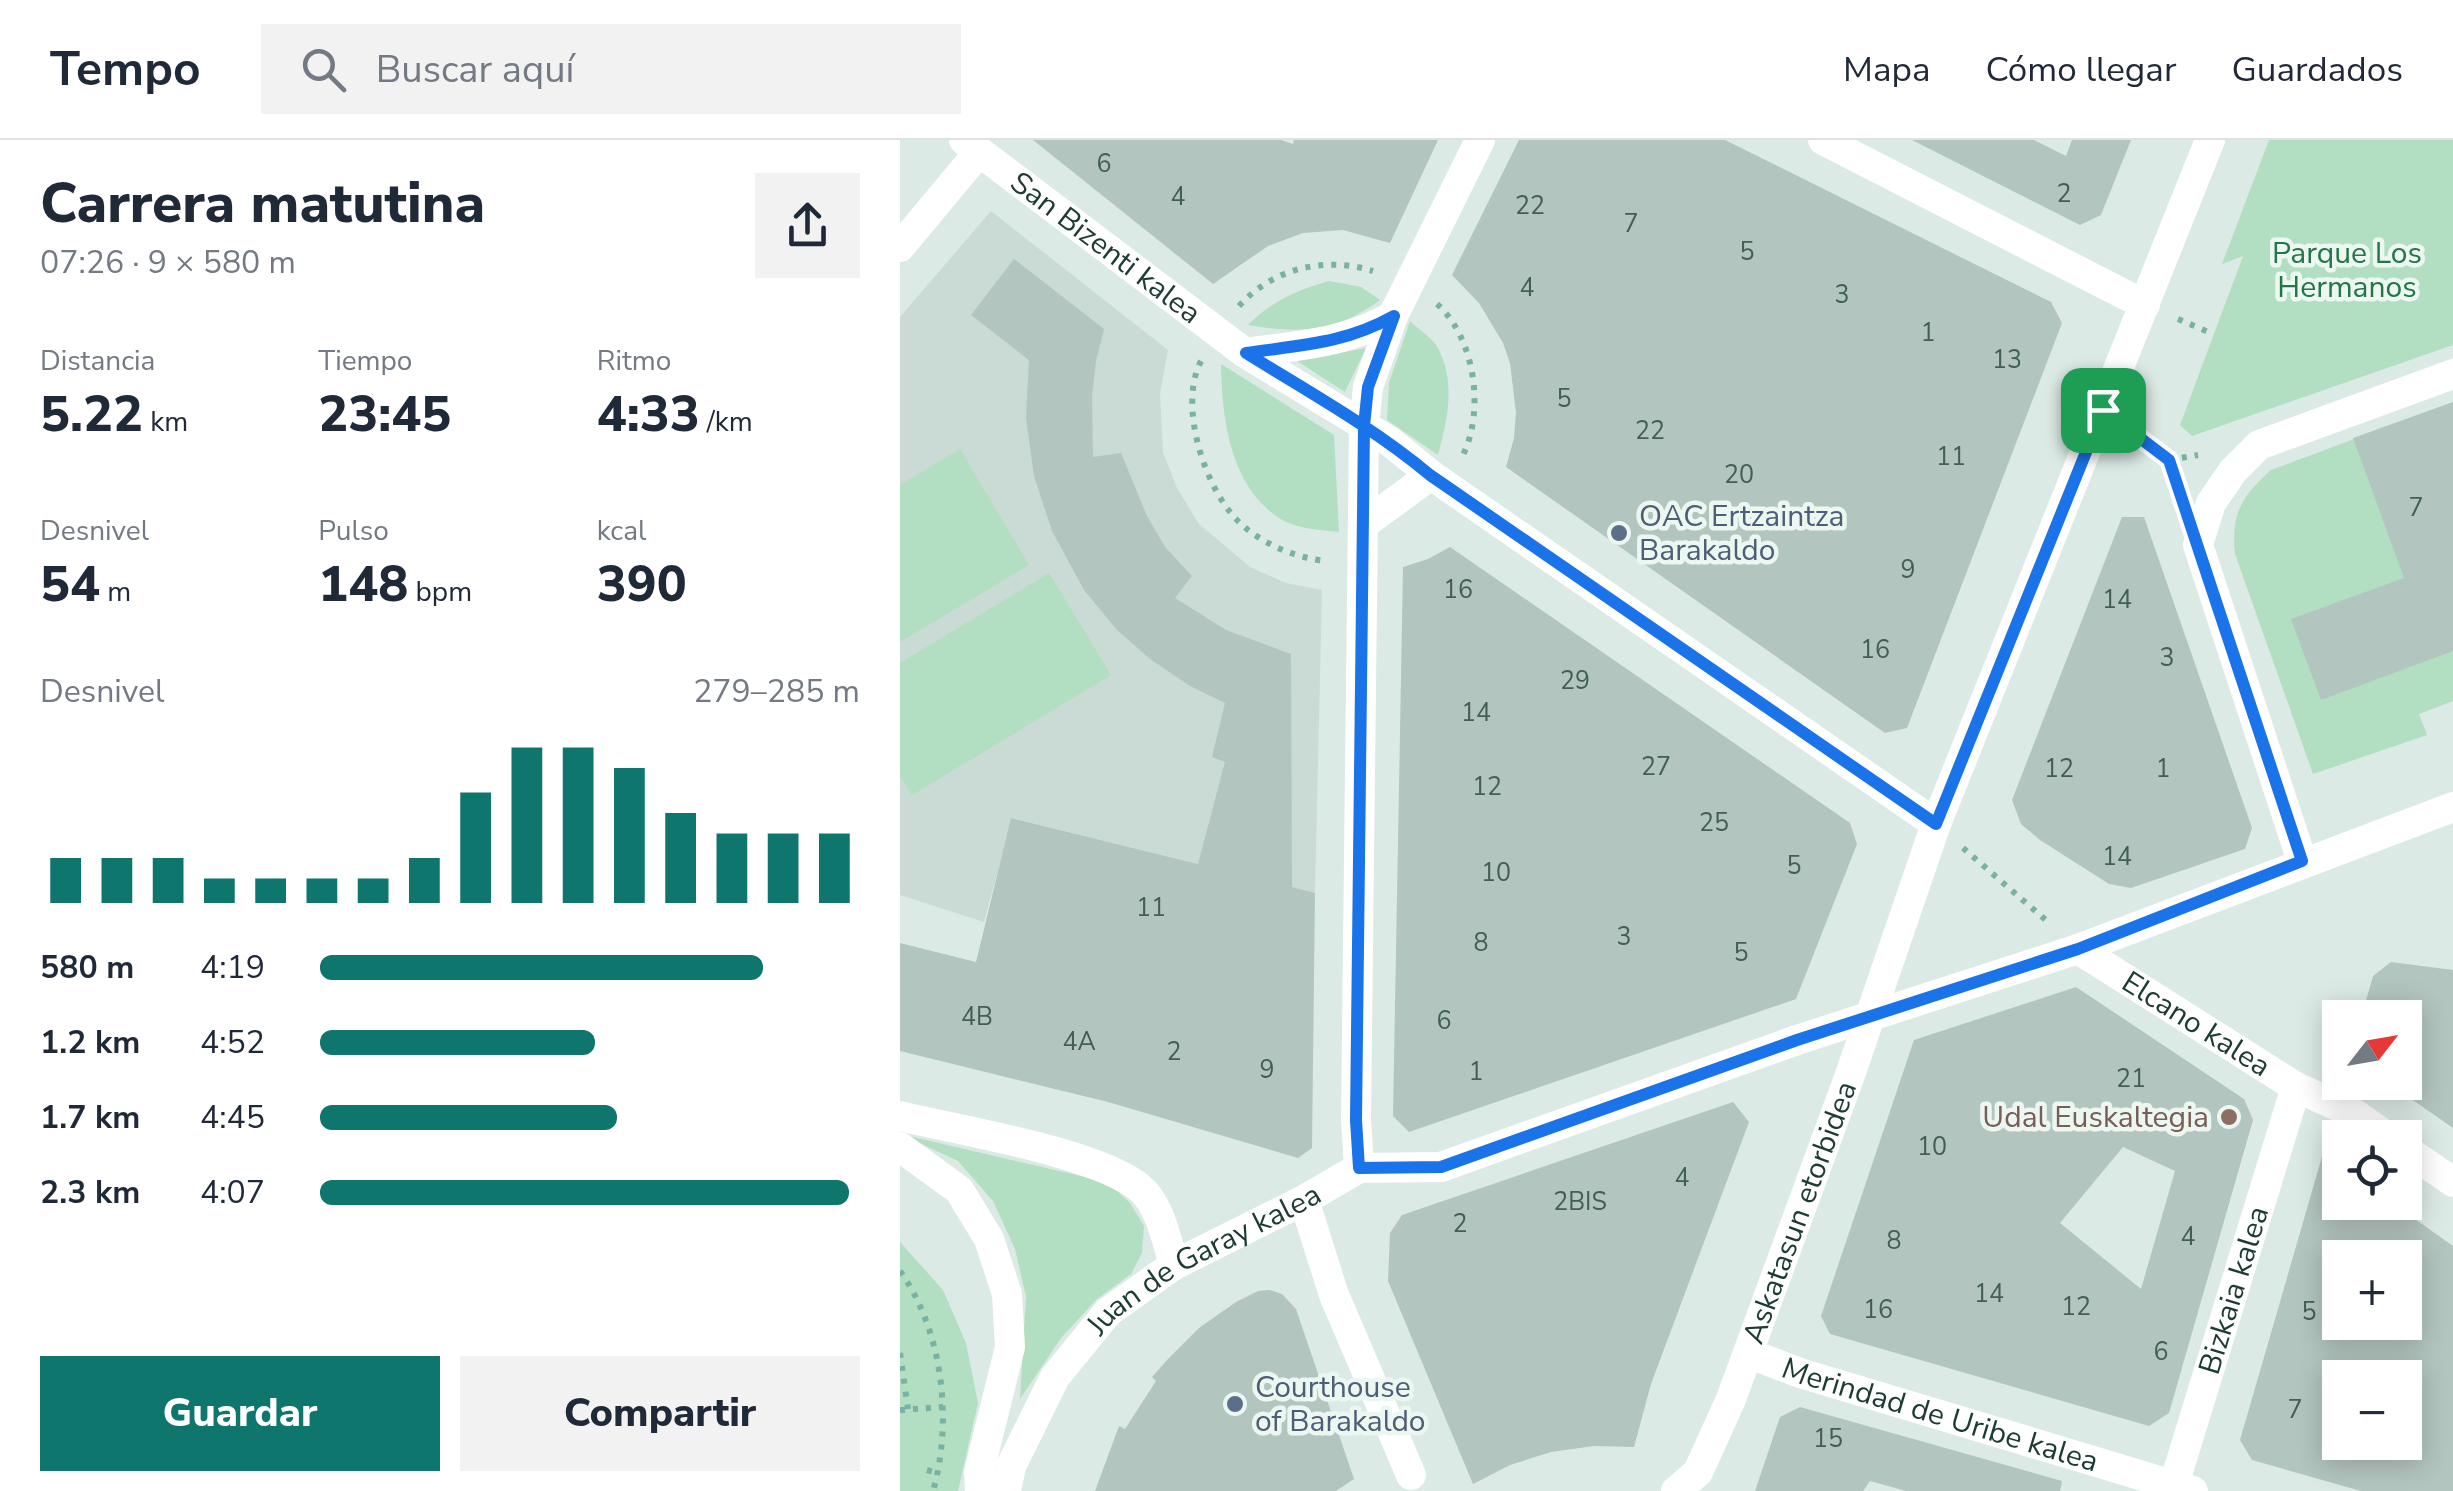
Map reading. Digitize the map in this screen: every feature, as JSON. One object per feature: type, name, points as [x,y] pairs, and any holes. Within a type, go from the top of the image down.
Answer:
[{"type":"street","points":[[1359,1168],[1356,1120],[1364,426],[1368,387],[1394,316],[1480,140]]},
{"type":"street","points":[[1823,140],[2145,305]]},
{"type":"street","name":"Askatasun etorbidea","points":[[1676,1491],[1698,1472],[1748,1353],[1936,824],[2210,140]]},
{"type":"street","points":[[900,247],[971,146]]},
{"type":"street","name":"San Bizenti kalea","points":[[971,146],[1246,353]]},
{"type":"street","points":[[1246,353],[1318,344],[1364,333],[1394,316]]},
{"type":"street","points":[[1246,353],[1388,440],[1430,475],[1936,824]]},
{"type":"street","points":[[2302,861],[2198,545],[2211,503],[2233,471],[2258,445],[2453,374]]},
{"type":"street","points":[[1364,524],[1430,475]]},
{"type":"street","name":"Juan de Garay kalea","points":[[1006,1491],[1011,1466],[1055,1377],[1108,1312],[1174,1266],[1359,1168],[1441,1167],[1797,1040],[2078,949],[2453,806]]},
{"type":"street","name":"Elcano kalea","points":[[2078,949],[2296,1088],[2363,1120]]},
{"type":"street","name":"Bizkaia kalea","points":[[2179,1489],[2296,1088]]},
{"type":"street","points":[[900,1116],[1087,1161],[1123,1176],[1145,1191],[1162,1226],[1174,1266]]},
{"type":"street","points":[[900,1148],[959,1190],[989,1239],[1008,1294],[1010,1347],[979,1472],[980,1491]]},
{"type":"street","points":[[2422,1161],[2453,1182]]},
{"type":"street","points":[[1304,1200],[1334,1295],[1410,1476]]},
{"type":"street","name":"Merindad de Uribe kalea","points":[[1748,1353],[1800,1373],[2179,1489]]},
{"type":"path","points":[[2103,410],[2169,460],[2198,545]]},
{"type":"path","points":[[1936,824],[2078,949]]},
{"type":"path","points":[[900,1271],[934,1346],[943,1407],[933,1491]]},
{"type":"path","points":[[900,1353],[904,1410],[943,1407]]},
{"type":"path","points":[[927,1470],[938,1473]]},
{"type":"shaded area","points":[[991,211],[1168,350],[1160,393],[1163,452],[1177,488],[1199,524],[1250,567],[1286,583],[1322,590],[1315,893],[1012,818],[984,922],[900,895],[900,317]]},
{"type":"green space","name":"Parque Los Hermanos","points":[[2269,140],[2453,140],[2453,345],[2192,436],[2180,425],[2243,256],[2222,264]]},
{"type":"green space","points":[[1329,281],[1361,287],[1380,300],[1349,319],[1317,328],[1248,325],[1286,297]]},
{"type":"green space","points":[[1410,321],[1437,346],[1447,376],[1447,416],[1438,455],[1387,420],[1389,383]]},
{"type":"green space","points":[[1366,348],[1345,392],[1297,361]]},
{"type":"green space","points":[[1221,364],[1334,435],[1339,532],[1286,522],[1262,504],[1249,487],[1239,469],[1227,427]]},
{"type":"green space","points":[[2453,402],[2453,701],[2419,714],[2427,735],[2313,774],[2235,554],[2240,507],[2271,470]]},
{"type":"green space","points":[[960,449],[1029,565],[900,642],[900,485]]},
{"type":"green space","points":[[1049,573],[1111,675],[912,795],[900,776],[900,663]]},
{"type":"green space","points":[[900,1134],[1113,1187],[1130,1203],[1144,1226],[1142,1253],[1131,1274],[1097,1299],[1061,1338],[1020,1399],[1026,1296],[1015,1249],[993,1201],[958,1161]]},
{"type":"green space","points":[[900,1242],[943,1290],[966,1343],[978,1403],[958,1491],[900,1491]]},
{"type":"building","points":[[1033,140],[1281,140],[1293,144],[1294,140],[1438,140],[1390,243],[1343,230],[1303,233],[1268,246],[1213,284]]},
{"type":"building","points":[[1519,140],[1725,140],[2051,302],[2062,323],[1907,728],[1885,733],[1506,467],[1516,413],[1510,363],[1479,303],[1452,275]]},
{"type":"building","points":[[1912,140],[2034,140],[2066,156],[2072,140],[2131,140],[2101,215],[2080,225]]},
{"type":"building","points":[[1014,259],[1104,329],[1092,396],[1093,457],[1121,453],[1147,516],[1165,547],[1192,576],[1175,598],[1226,630],[1291,654],[1292,887],[1315,893],[1312,1148],[1298,1158],[1108,1102],[900,1051],[900,943],[976,962],[1011,818],[1198,864],[1225,762],[1212,757],[1225,703],[1190,686],[1150,659],[1117,630],[1084,590],[1052,531],[1034,476],[1026,418],[1029,360],[971,315]]},
{"type":"building","points":[[2453,402],[2453,651],[2321,700],[2291,619],[2404,578],[2353,438]]},
{"type":"building","points":[[2122,517],[2144,517],[2252,828],[2245,849],[2131,888],[2109,884],[2040,840],[2021,824],[2012,800]]},
{"type":"building","points":[[1450,547],[1850,823],[1857,844],[1796,999],[1409,1132],[1393,1116],[1403,567]]},
{"type":"building","points":[[2391,962],[2453,970],[2453,1128],[2413,1100],[2422,1100],[2422,1000],[2366,1000],[2373,976]]},
{"type":"building","points":[[2076,987],[2244,1099],[2253,1120],[2169,1413],[2149,1426],[1830,1334],[1821,1316],[1914,1040]],"holes":[[[2123,1147],[2175,1171],[2141,1289],[2060,1223]]]},
{"type":"building","points":[[1733,1102],[1749,1122],[1651,1384],[1634,1447],[1594,1446],[1551,1452],[1510,1465],[1473,1484],[1388,1281],[1390,1233],[1402,1215]]},
{"type":"building","points":[[2322,1157],[2322,1220],[2416,1220],[2453,1246],[2453,1491],[2361,1491],[2252,1460],[2240,1440]]},
{"type":"building","name":"Courthouse of Barakaldo","points":[[1258,1291],[1282,1294],[1296,1309],[1354,1479],[1336,1491],[1095,1491],[1119,1426],[1125,1429],[1156,1381],[1152,1377],[1199,1328],[1236,1302]]},
{"type":"building","points":[[1800,1407],[2062,1481],[2060,1491],[1906,1491],[1870,1481],[1863,1491],[1755,1491],[1780,1417]]},
{"type":"place","name":"OAC Ertzaintza Barakaldo","points":[[1619,533]]},
{"type":"place","name":"Udal Euskaltegia","points":[[2229,1117]]},
{"type":"place","name":"Courthouse of Barakaldo","points":[[1235,1404]]},
{"type":"route","points":[[2103,410],[1936,824],[1430,475],[1388,440],[1364,426],[1246,353],[1318,344],[1364,333],[1394,316],[1368,387],[1364,426],[1356,1120],[1359,1168],[1441,1167],[1797,1040],[2078,949],[2302,861],[2169,460],[2103,410]]}]
